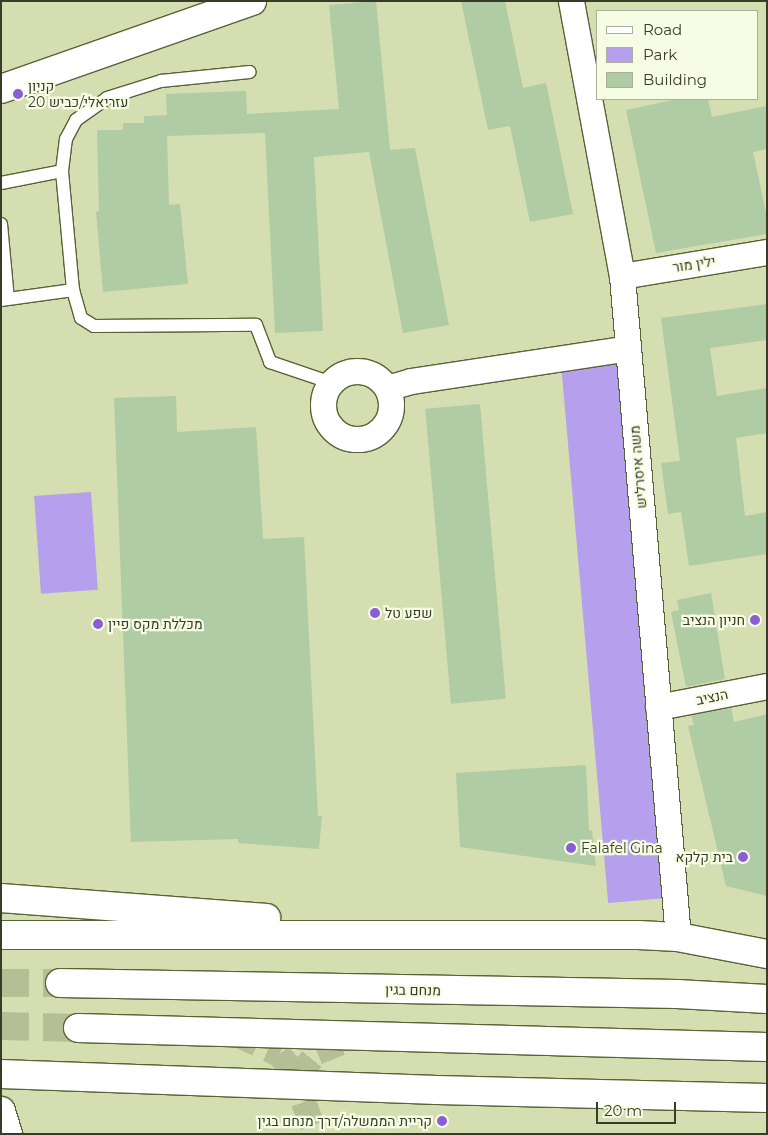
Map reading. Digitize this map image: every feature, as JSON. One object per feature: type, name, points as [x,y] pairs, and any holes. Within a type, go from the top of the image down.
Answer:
[{"type":"main road","points":[[1,89],[252,1]]},
{"type":"main road","points":[[1,898],[484,935]]},
{"type":"main road","points":[[1,935],[678,937],[767,954]]},
{"type":"main road","name":"מנחם בגין","points":[[60,984],[677,994],[767,999]]},
{"type":"main road","points":[[78,1028],[767,1047]]},
{"type":"main road","points":[[1,1074],[437,1090],[767,1098]]},
{"type":"main road","points":[[1,1111],[8,1134]]},
{"type":"street","name":"משה איסרליש","points":[[571,1],[622,276],[678,937]]},
{"type":"street","name":"ילין מור","points":[[622,276],[767,252]]},
{"type":"street","points":[[387,388],[412,381],[628,348]]},
{"type":"street","points":[[365,372],[387,388],[391,407],[385,425],[378,433],[358,439],[338,433],[326,418],[324,399],[332,383],[347,373],[365,372]]},
{"type":"street","name":"הנציב","points":[[658,707],[767,686]]},
{"type":"lane","points":[[250,72],[161,81],[106,98],[76,120],[66,139],[62,171],[73,290],[81,318],[94,326],[256,325],[270,362],[332,383]]},
{"type":"lane","points":[[1,183],[62,171]]},
{"type":"lane","points":[[1,224],[5,300],[73,290]]},
{"type":"green space","points":[[619,361],[666,898],[608,903],[561,366]]},
{"type":"green space","points":[[91,492],[98,590],[41,594],[34,496]]},
{"type":"building","points":[[376,1],[390,150],[415,148],[449,325],[403,333],[369,152],[314,157],[323,331],[275,333],[265,133],[167,136],[169,205],[180,204],[188,284],[103,292],[96,212],[99,211],[97,130],[123,130],[123,123],[144,123],[144,116],[167,115],[166,94],[246,91],[247,114],[339,109],[329,5]]},
{"type":"building","points":[[461,1],[505,1],[523,88],[546,83],[573,214],[530,222],[510,126],[488,130]]},
{"type":"building","points":[[673,100],[708,100],[712,117],[767,106],[767,149],[753,152],[767,217],[767,234],[656,253],[626,110]]},
{"type":"building","points":[[767,304],[767,340],[710,348],[717,396],[767,388],[767,433],[736,438],[745,516],[767,512],[767,554],[689,566],[681,512],[668,514],[661,463],[680,461],[661,318]]},
{"type":"building","points":[[176,396],[177,432],[256,427],[263,539],[304,537],[318,816],[322,816],[319,849],[238,843],[238,839],[131,842],[114,398]]},
{"type":"building","points":[[480,404],[506,699],[451,704],[425,409]]},
{"type":"building","points":[[711,593],[725,679],[686,687],[671,612],[679,610],[677,600]]},
{"type":"building","points":[[731,708],[734,722],[767,714],[767,896],[726,886],[688,726],[694,725],[691,715]]},
{"type":"building","points":[[586,765],[589,830],[592,831],[596,866],[460,847],[456,773]]},
{"type":"tunnel","points":[[1,983],[60,983]]},
{"type":"tunnel","points":[[1,1026],[78,1028]]},
{"type":"tunnel","points":[[235,1033],[279,1054],[290,1067],[316,1134]]},
{"type":"tunnel","points":[[296,1078],[317,1052],[354,1037]]},
{"type":"place","name":"קניון עזריאלי/כביש 20","points":[[18,94]]},
{"type":"place","name":"שפע טל","points":[[375,613]]},
{"type":"place","name":"חניון הנציב","points":[[755,620]]},
{"type":"place","name":"מכללת מקס פיין","points":[[98,624]]},
{"type":"place","name":"Falafel Gina","points":[[571,848]]},
{"type":"place","name":"בית קלקא","points":[[743,857]]},
{"type":"place","name":"קריית הממשלה/דרך מנחם בגין","points":[[442,1121]]}]
